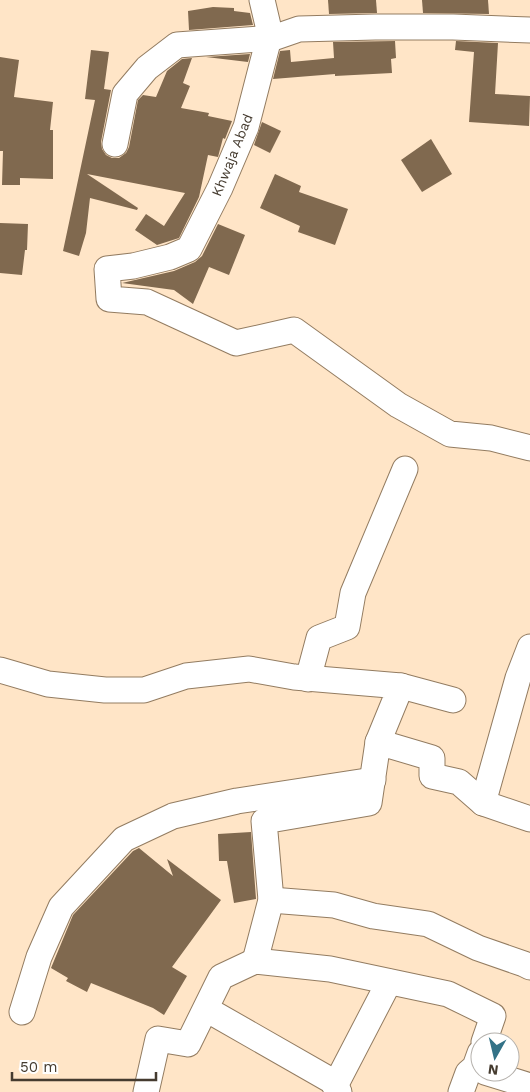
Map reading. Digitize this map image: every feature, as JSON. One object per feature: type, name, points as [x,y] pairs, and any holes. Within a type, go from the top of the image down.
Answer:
[{"type":"street","name":"Khwaja Abad","points":[[262,0],[270,34],[246,127],[220,188],[189,249],[170,257],[133,266],[107,269],[109,299],[148,302],[236,343],[294,330],[398,404],[450,434],[491,438],[530,448]]},
{"type":"street","points":[[115,144],[125,94],[147,68],[177,45],[269,38],[298,29],[308,28],[453,27],[530,30]]},
{"type":"street","points":[[308,679],[319,638],[347,627],[353,593],[405,469]]},
{"type":"street","points":[[484,803],[518,678],[530,647]]},
{"type":"street","points":[[0,670],[48,684],[105,690],[144,690],[186,676],[249,669],[308,679],[401,686],[453,700]]},
{"type":"street","points":[[255,961],[271,900],[264,821],[370,803],[378,742],[401,686]]},
{"type":"street","points":[[378,742],[432,758],[432,776],[459,782],[484,803],[530,819]]},
{"type":"street","points":[[22,1012],[39,958],[60,907],[124,839],[173,816],[228,803],[373,780]]},
{"type":"street","points":[[271,900],[334,905],[373,916],[428,924],[478,948],[524,964],[530,968]]},
{"type":"street","points":[[146,1092],[158,1039],[188,1044],[220,978],[255,961],[330,969],[448,994],[493,1016],[487,1032]]},
{"type":"street","points":[[337,1089],[389,982]]},
{"type":"street","points":[[206,1009],[332,1081],[337,1089]]},
{"type":"street","points":[[461,1092],[470,1071]]},
{"type":"building","points":[[328,0],[376,0],[377,13],[329,14]]},
{"type":"building","points":[[422,0],[488,0],[489,14],[423,13]]},
{"type":"building","points":[[213,7],[234,8],[234,11],[250,13],[253,25],[189,30],[188,11]]},
{"type":"building","points":[[395,41],[396,58],[391,59],[392,73],[335,76],[335,74],[273,79],[280,51],[290,50],[291,62],[334,58],[333,42]]},
{"type":"building","points":[[456,41],[498,43],[495,94],[530,96],[529,126],[469,122],[474,52],[455,50]]},
{"type":"building","points":[[91,50],[109,52],[104,89],[111,90],[101,142],[102,149],[106,155],[112,158],[119,158],[126,153],[129,147],[138,100],[143,95],[156,97],[167,71],[182,59],[192,58],[183,83],[190,86],[181,108],[209,113],[208,116],[232,121],[225,139],[223,138],[218,157],[208,155],[199,197],[179,238],[157,245],[135,230],[146,214],[164,226],[185,193],[87,174],[138,208],[137,210],[90,198],[86,233],[79,256],[63,251],[95,100],[85,99]]},
{"type":"building","points":[[250,54],[248,62],[206,57]]},
{"type":"building","points":[[0,57],[19,60],[14,97],[53,102],[50,130],[53,130],[53,179],[20,178],[20,185],[2,185],[3,151],[0,151]]},
{"type":"building","points":[[262,122],[281,131],[270,153],[254,145]]},
{"type":"building","points":[[431,139],[452,174],[422,192],[401,160]]},
{"type":"building","points":[[275,174],[301,186],[299,192],[348,209],[335,245],[298,232],[300,226],[260,208]]},
{"type":"building","points":[[0,223],[28,224],[27,250],[25,250],[22,275],[0,273]]},
{"type":"building","points":[[218,224],[245,235],[229,275],[209,267],[193,304],[174,290],[122,283],[174,271],[195,262],[202,256]]},
{"type":"building","points":[[251,832],[256,899],[234,903],[227,861],[219,861],[218,834]]},
{"type":"building","points":[[139,848],[173,876],[167,859],[221,900],[172,967],[187,976],[164,1015],[153,1008],[91,983],[87,992],[66,981],[68,978],[51,968],[73,915],[133,851]]}]
